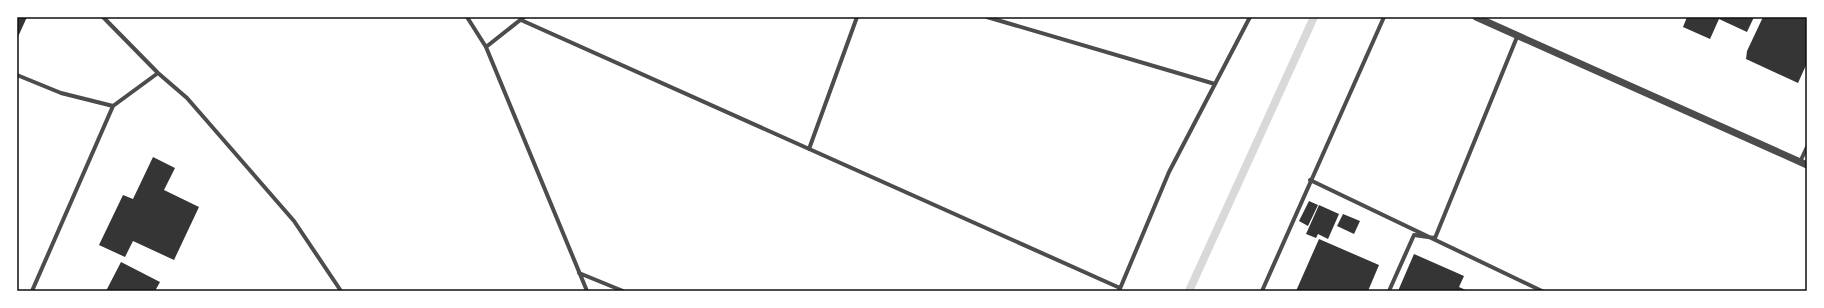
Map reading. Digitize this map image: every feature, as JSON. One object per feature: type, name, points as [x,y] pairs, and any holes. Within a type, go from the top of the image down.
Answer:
[{"type":"street","points":[[103,17],[158,73],[186,98],[294,220],[340,291]]},
{"type":"street","points":[[467,17],[486,47],[587,291]]},
{"type":"street","points":[[809,149],[857,17]]},
{"type":"street","points":[[987,17],[1215,84]]},
{"type":"street","points":[[486,47],[522,18],[1119,290],[1169,172],[1250,17]]},
{"type":"street","points":[[1262,291],[1310,180],[1384,17]]},
{"type":"street","points":[[1476,17],[1517,37],[1804,163],[1807,147]]},
{"type":"street","points":[[1435,238],[1517,37]]},
{"type":"street","points":[[32,291],[113,106],[158,73]]},
{"type":"street","points":[[17,75],[62,93],[113,106]]},
{"type":"street","points":[[1310,180],[1435,238],[1542,291]]},
{"type":"street","points":[[1389,291],[1414,235],[1435,238]]},
{"type":"street","points":[[579,273],[623,291]]},
{"type":"building","points":[[17,17],[27,17],[17,39]]},
{"type":"building","points":[[1687,17],[1754,17],[1747,32],[1719,19],[1710,39],[1683,27]]},
{"type":"building","points":[[1763,17],[1807,17],[1807,63],[1798,83],[1746,59],[1747,51]]},
{"type":"building","points":[[153,157],[175,168],[164,190],[199,207],[174,260],[133,241],[125,257],[99,245],[123,195],[133,199]]},
{"type":"building","points":[[1309,201],[1318,205],[1308,226],[1299,221]]},
{"type":"building","points":[[1319,205],[1339,214],[1328,239],[1318,234],[1316,238],[1306,234]]},
{"type":"building","points":[[1343,214],[1360,221],[1354,234],[1337,226]]},
{"type":"building","points":[[1319,239],[1379,265],[1368,291],[1296,291]]},
{"type":"building","points":[[1414,254],[1464,276],[1459,287],[1468,291],[1398,291]]},
{"type":"building","points":[[121,262],[160,282],[155,291],[106,291]]},
{"type":"waterway","points":[[1189,291],[1314,17]]}]
